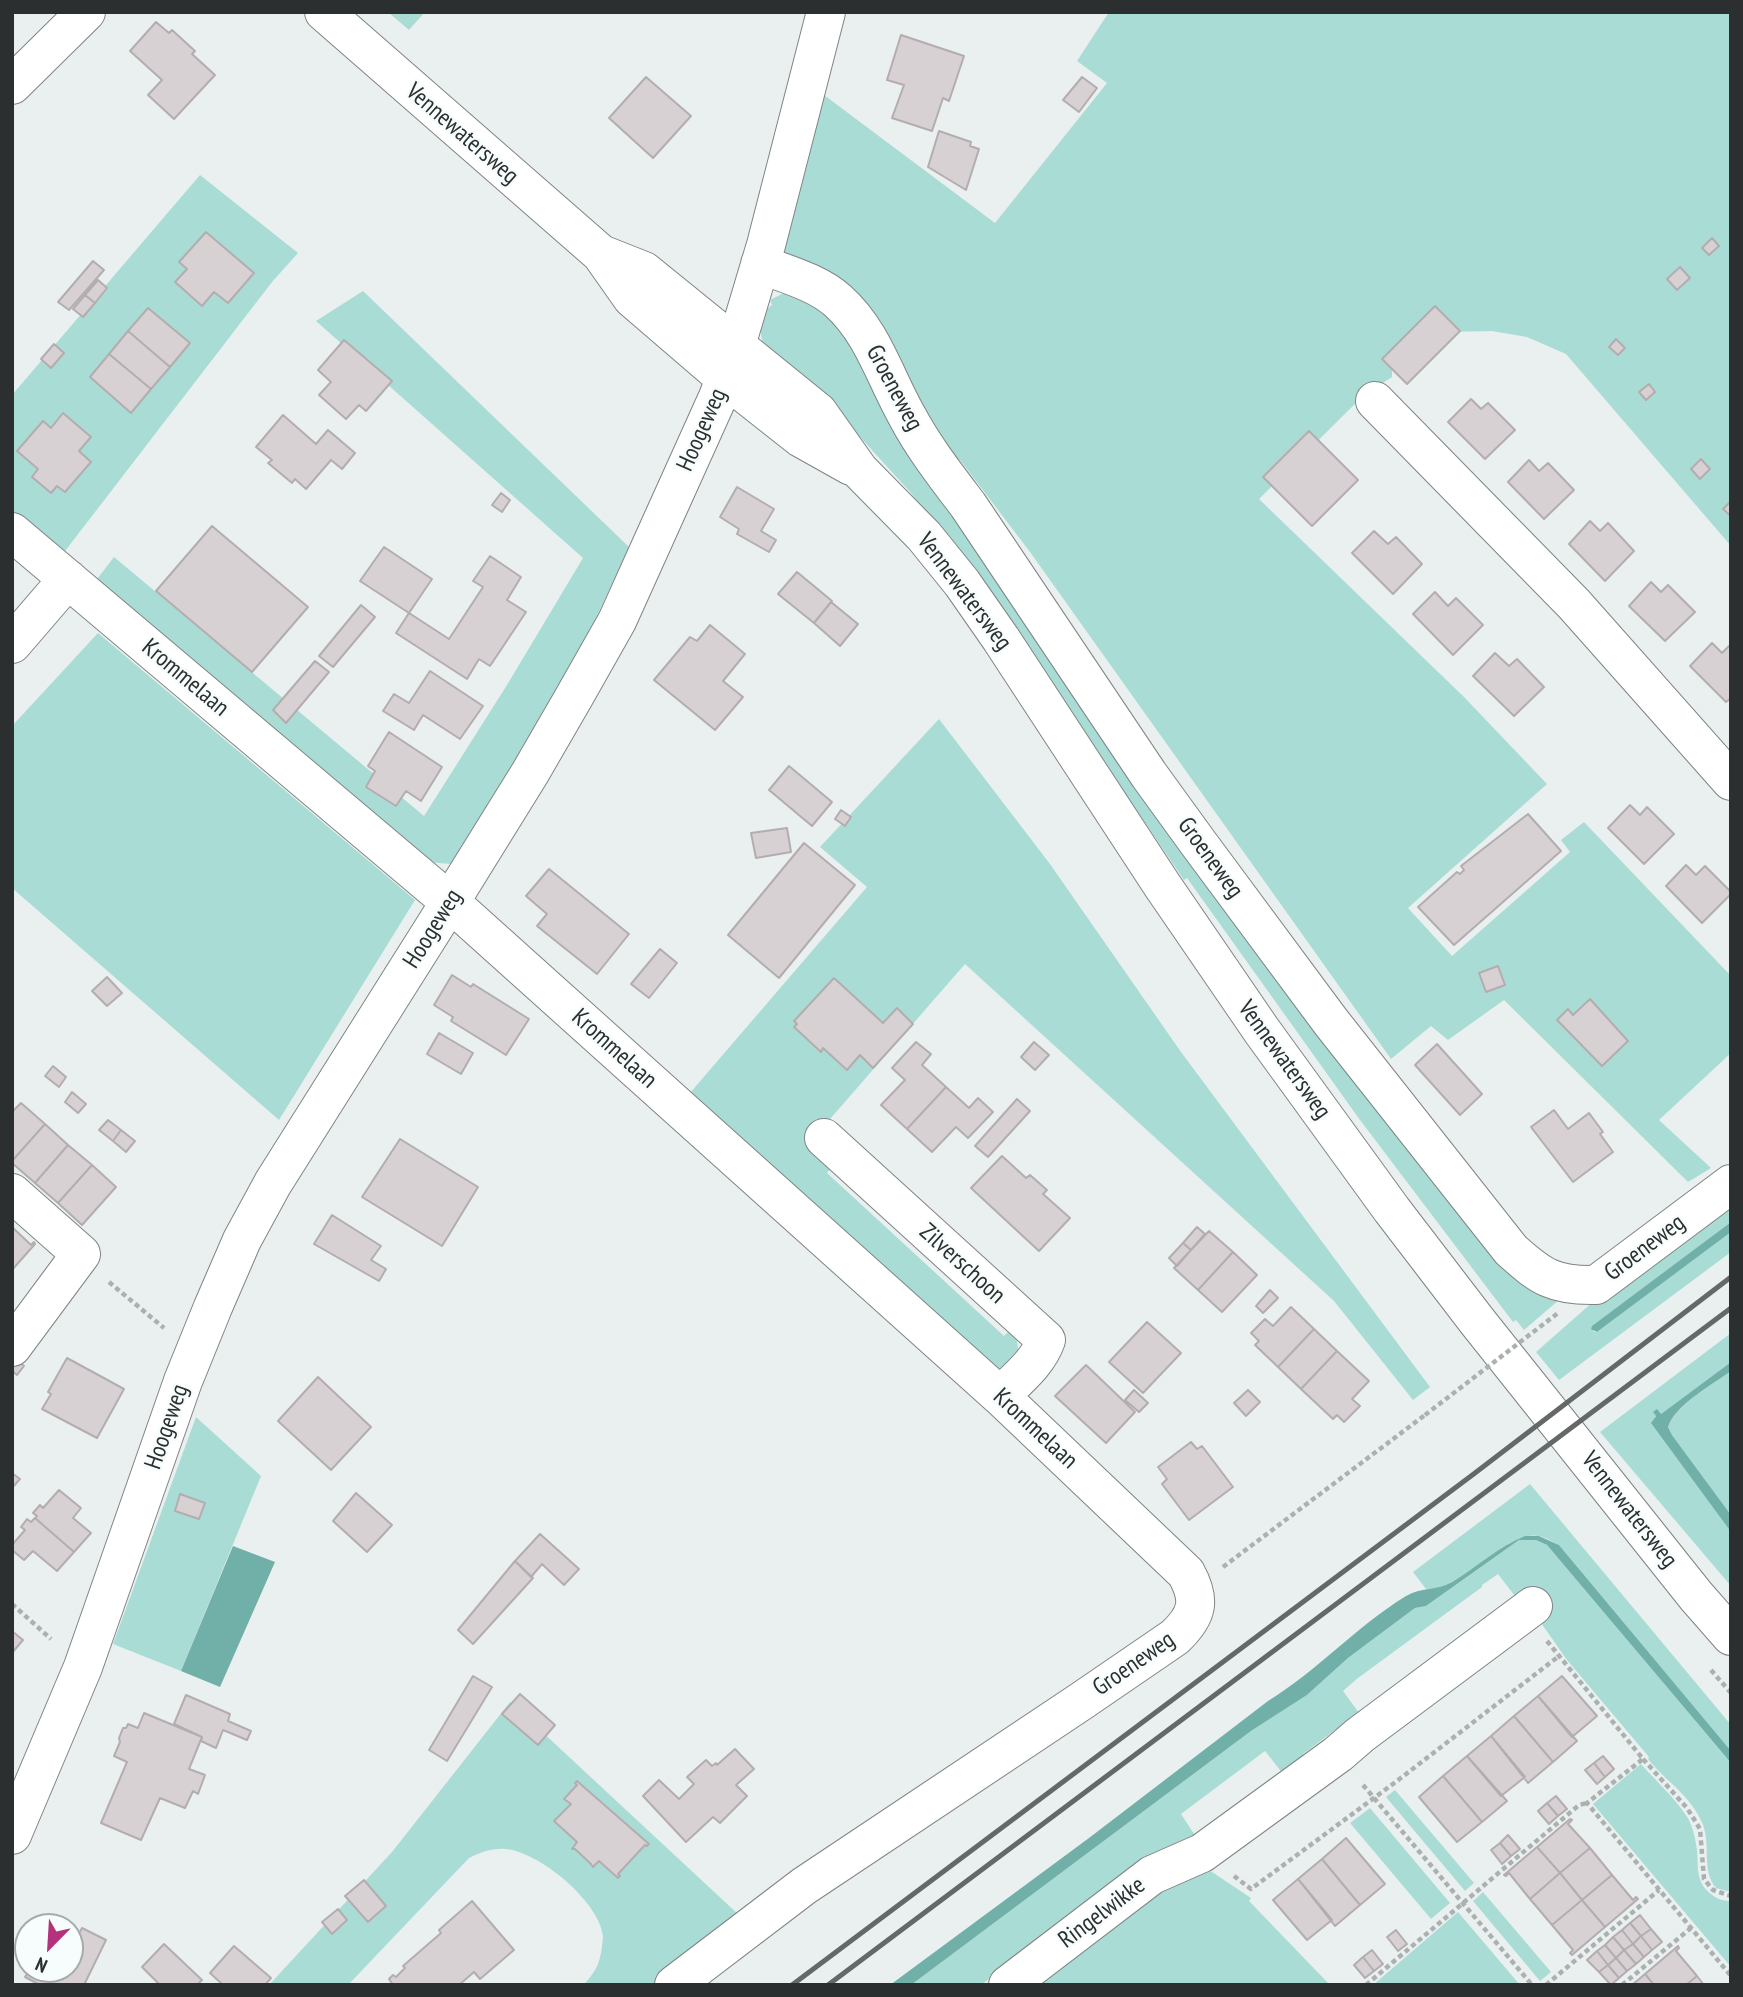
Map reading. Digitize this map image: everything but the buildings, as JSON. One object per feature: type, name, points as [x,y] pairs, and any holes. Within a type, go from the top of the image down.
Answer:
[{"type":"street","points":[[12,85],[86,12]]},
{"type":"street","name":"Vennewatersweg","points":[[324,12],[601,254],[644,271],[730,363],[818,412],[859,470],[924,536],[962,583],[1262,1031],[1392,1210],[1477,1321],[1696,1596],[1731,1636]]},
{"type":"street","name":"Hoogeweg","points":[[12,1835],[83,1667],[194,1354],[243,1240],[273,1183],[536,762],[617,621],[730,363],[760,264],[826,12]]},
{"type":"street","name":"Groeneweg","points":[[760,264],[824,291],[837,300],[858,324],[871,343],[896,397],[936,464],[968,505],[1157,785],[1331,1023],[1511,1250],[1549,1279],[1573,1285],[1595,1285],[1731,1184]]},
{"type":"street","points":[[1375,401],[1574,604],[1731,781]]},
{"type":"street","name":"Krommelaan","points":[[12,532],[450,902],[1000,1396],[1186,1573],[1195,1588]]},
{"type":"street","points":[[12,644],[68,579]]},
{"type":"street","name":"Zilverschoon","points":[[824,1138],[1046,1340],[1032,1364],[1000,1396]]},
{"type":"street","points":[[12,1193],[81,1254],[12,1347]]},
{"type":"street","name":"Groeneweg","points":[[674,1985],[804,1886],[1175,1637],[1184,1629],[1193,1614],[1195,1588]]},
{"type":"street","name":"Ringelwikke","points":[[1008,1985],[1152,1875],[1202,1853],[1529,1609]]},
{"type":"path","points":[[81,1254],[95,1270],[194,1354]]},
{"type":"path","points":[[1195,1588],[1558,1313]]},
{"type":"path","points":[[12,1604],[83,1667]]},
{"type":"path","points":[[1529,1609],[1559,1656],[1687,1808],[1700,1829],[1704,1879],[1713,1890],[1731,1896]]},
{"type":"path","points":[[1202,1853],[1251,1889],[1559,1656]]},
{"type":"path","points":[[1338,1754],[1532,1985]]},
{"type":"path","points":[[1366,1985],[1579,1805],[1587,1803],[1643,1759]]},
{"type":"path","points":[[1587,1803],[1731,1976]]},
{"type":"path","points":[[1546,1985],[1659,1890]]},
{"type":"path","points":[[1622,1985],[1691,1928]]},
{"type":"shaded area","points":[[388,12],[425,12],[409,30]]},
{"type":"shaded area","points":[[1109,12],[1731,12],[1731,546],[1566,354],[1527,337],[1492,331],[1446,332],[1392,366],[1392,377],[1364,395],[1259,499],[1464,697],[1547,784],[1408,908],[1452,956],[1570,852],[1561,840],[1584,822],[1731,976],[1731,1053],[1659,1120],[1711,1168],[1688,1182],[1504,1000],[1448,1040],[1431,1026],[1391,1059],[1030,552],[960,460],[945,458],[782,257],[820,92],[995,223],[1107,83],[1077,61]]},
{"type":"shaded area","points":[[200,175],[298,253],[272,282],[62,555],[12,512],[12,395]]},
{"type":"shaded area","points":[[363,291],[629,547],[572,669],[451,864],[427,862],[94,583],[114,557],[424,816],[583,558],[316,321]]},
{"type":"shaded area","points":[[786,292],[828,306],[910,443],[1559,1300],[1524,1330],[1516,1320],[1513,1322],[1360,1120],[1187,878],[1184,880],[1036,662],[911,493],[861,438],[763,345],[761,328],[764,313],[772,305],[770,300]]},
{"type":"shaded area","points":[[98,633],[415,900],[279,1120],[12,888],[12,726]]},
{"type":"shaded area","points":[[939,719],[1050,864],[1181,1052],[1430,1387],[1413,1400],[1334,1301],[965,964],[810,1142],[834,1164],[827,1173],[1004,1336],[1012,1328],[1019,1353],[999,1375],[690,1093],[867,887],[820,847]]},
{"type":"shaded area","points":[[1731,1200],[1731,1222],[1593,1326],[1594,1332],[1731,1232],[1731,1252],[1559,1380],[1536,1352],[1594,1301]]},
{"type":"shaded area","points":[[1731,1222],[1731,1232],[1597,1332],[1591,1329],[1592,1326]]},
{"type":"shaded area","points":[[1731,1333],[1731,1362],[1661,1414],[1653,1412],[1656,1415],[1652,1423],[1731,1532],[1731,1586],[1600,1432]]},
{"type":"shaded area","points":[[1731,1362],[1731,1371],[1686,1403],[1668,1427],[1731,1515],[1731,1532],[1651,1423],[1656,1416],[1653,1412],[1657,1409],[1661,1414]]},
{"type":"shaded area","points":[[1731,1371],[1731,1515],[1668,1427],[1686,1403]]},
{"type":"shaded area","points":[[196,1417],[261,1476],[181,1671],[113,1644]]},
{"type":"shaded area","points":[[1530,1484],[1731,1725],[1731,1751],[1559,1545],[1541,1537],[1526,1536],[1513,1541],[1455,1580],[1426,1589],[1413,1572]]},
{"type":"shaded area","points":[[1525,1536],[1539,1536],[1559,1545],[1731,1751],[1731,1763],[1547,1545],[1536,1540],[1519,1540],[1426,1606],[1415,1608],[1348,1658],[1307,1695],[1251,1731],[911,1985],[890,1985],[1286,1689],[1388,1608],[1412,1593],[1452,1582],[1497,1551]]},
{"type":"shaded area","points":[[1519,1540],[1536,1540],[1547,1545],[1731,1763],[1731,1892],[1716,1888],[1711,1881],[1703,1825],[1692,1805],[1648,1759],[1567,1660],[1539,1620],[1518,1600],[1498,1574],[1343,1691],[1362,1717],[1339,1734],[1335,1730],[1303,1754],[1307,1759],[1284,1775],[1265,1751],[1181,1814],[1198,1840],[1065,1921],[981,1985],[911,1985],[1251,1731],[1307,1695],[1348,1658],[1415,1608],[1426,1606]]},
{"type":"shaded area","points":[[233,1546],[275,1562],[220,1687],[181,1671]]},
{"type":"shaded area","points":[[510,1702],[739,1915],[653,1985],[584,1985],[598,1963],[603,1937],[591,1908],[565,1881],[535,1859],[506,1849],[491,1850],[469,1858],[348,1985],[269,1985],[392,1852]]},
{"type":"shaded area","points":[[1641,1764],[1688,1818],[1695,1838],[1699,1877],[1705,1889],[1716,1897],[1731,1901],[1731,1967],[1593,1804]]},
{"type":"shaded area","points":[[1395,1790],[1474,1883],[1465,1891],[1386,1797]]},
{"type":"shaded area","points":[[1370,1808],[1450,1903],[1431,1919],[1350,1823]]},
{"type":"shaded area","points":[[1206,1868],[1251,1898],[1249,1901],[1330,1985],[1030,1985],[1158,1888]]},
{"type":"shaded area","points":[[1483,1892],[1551,1972],[1540,1981],[1473,1901]]},
{"type":"shaded area","points":[[1458,1912],[1520,1985],[1373,1985]]},
{"type":"railway","points":[[792,1985],[1475,1473],[1731,1277]]},
{"type":"railway","points":[[828,1985],[1731,1308]]}]
